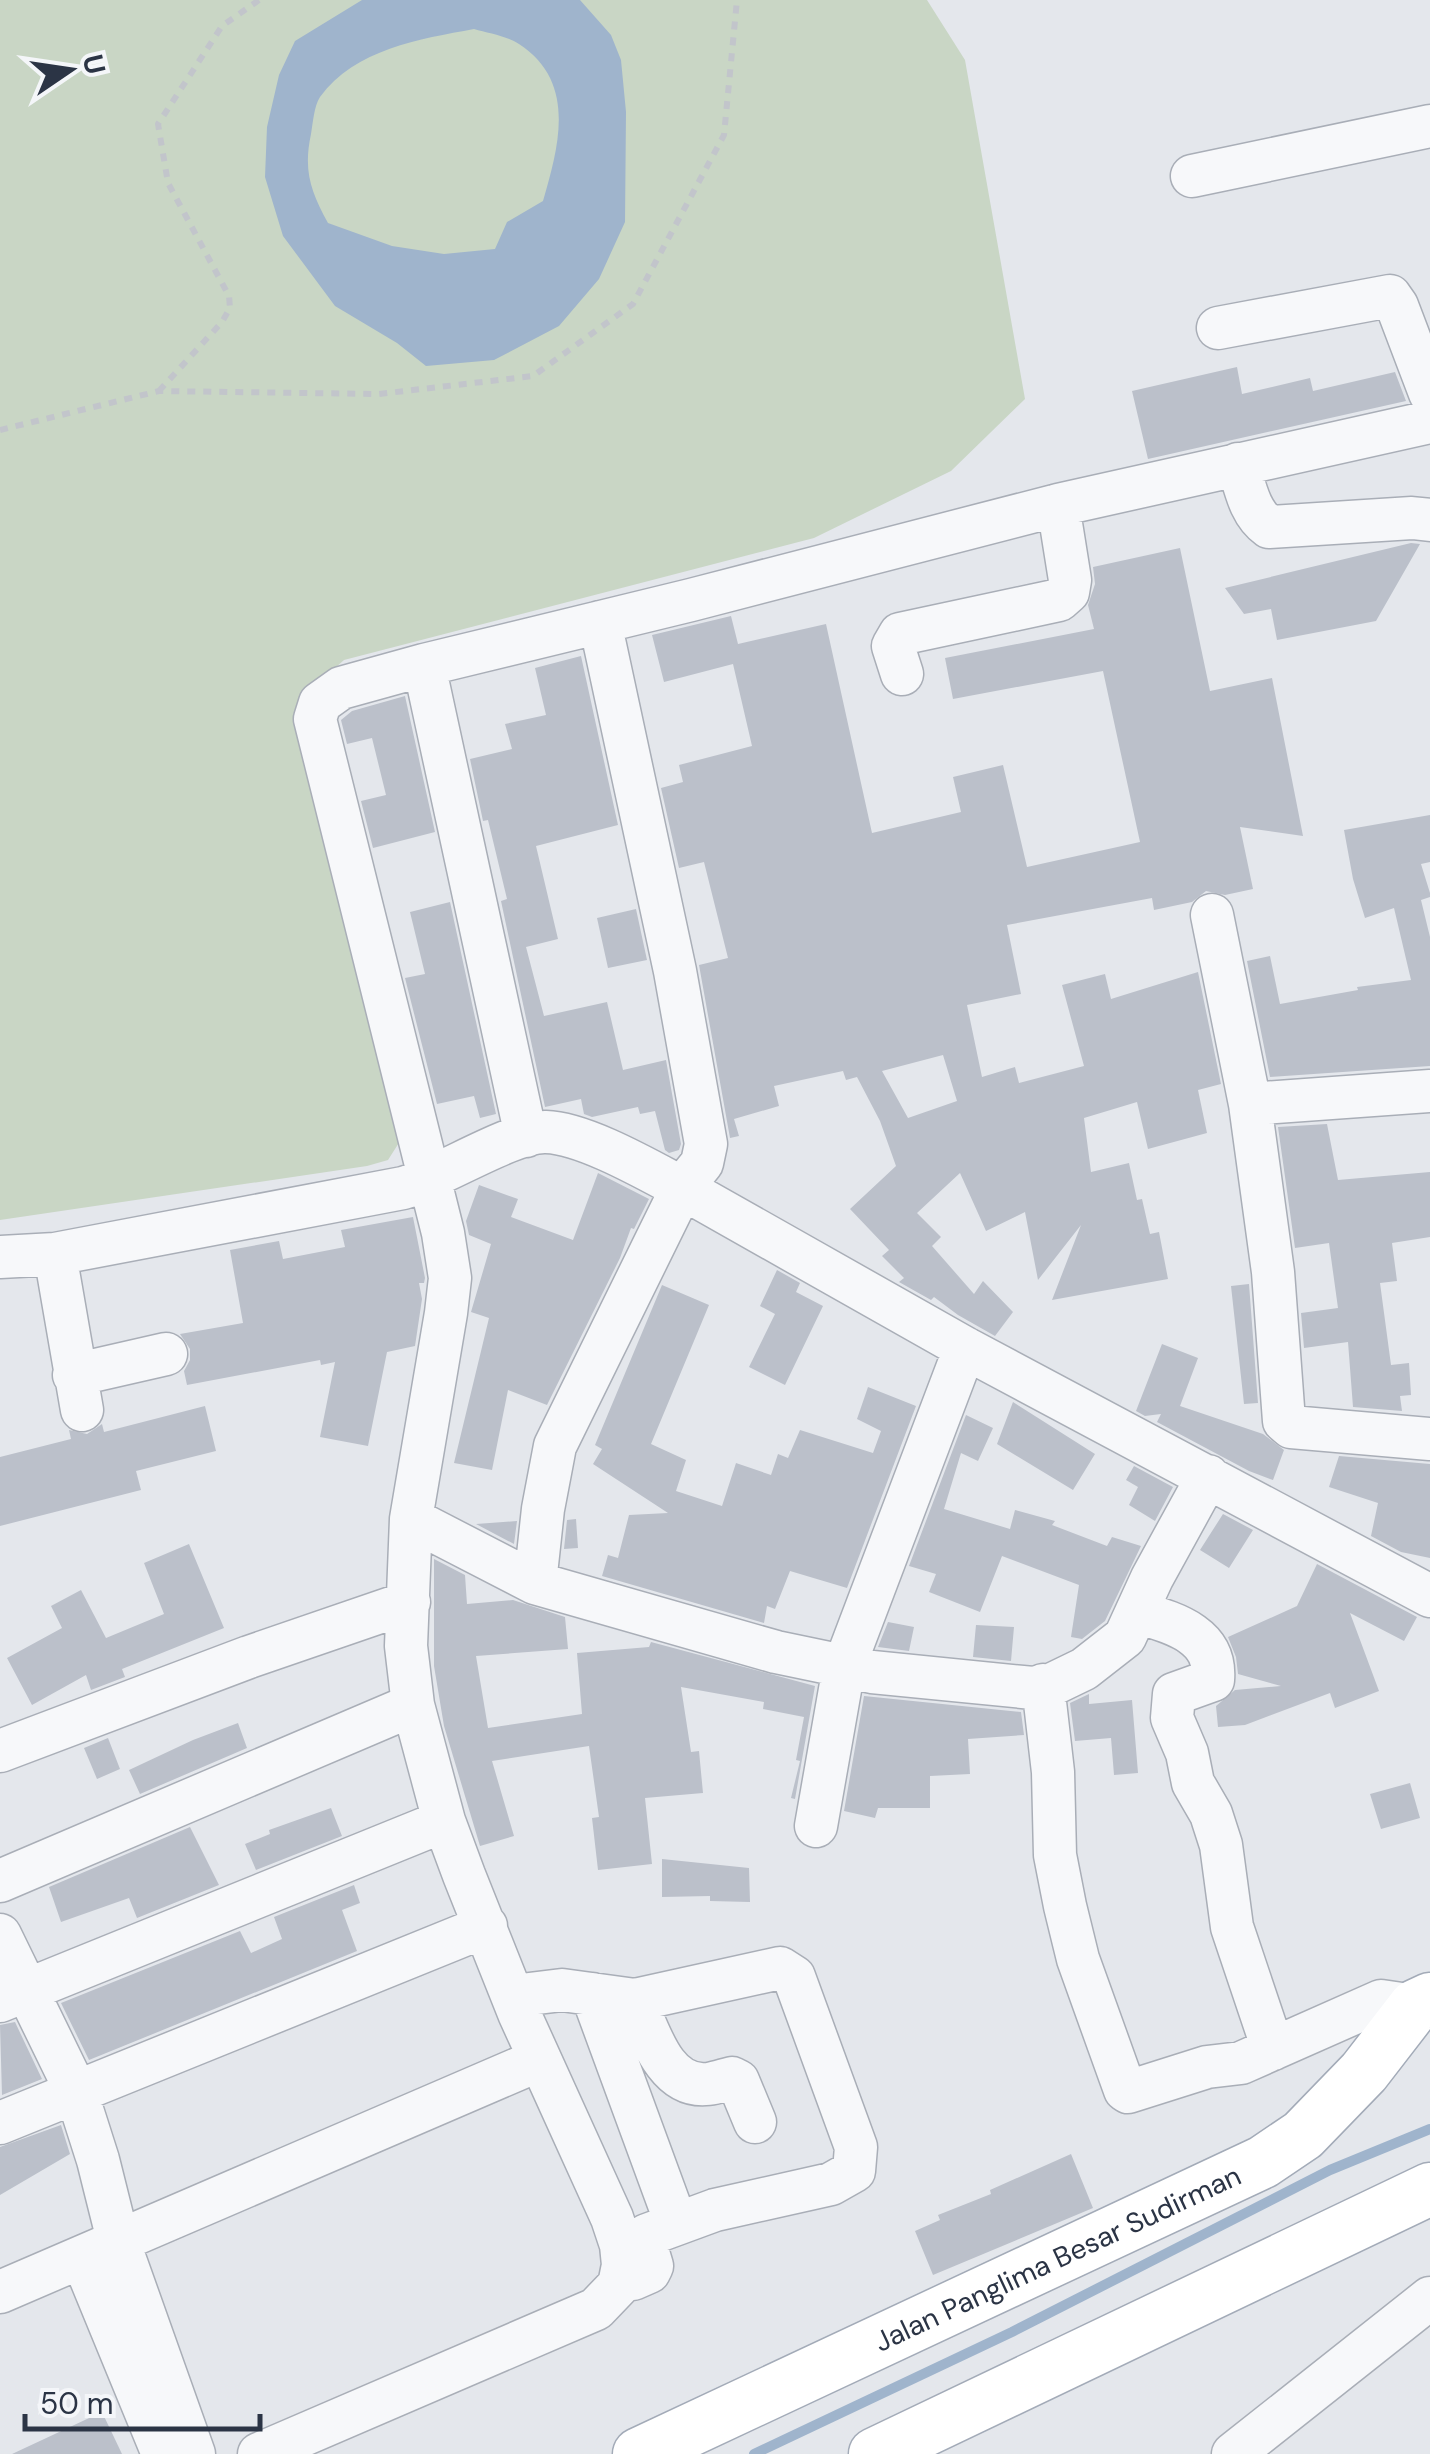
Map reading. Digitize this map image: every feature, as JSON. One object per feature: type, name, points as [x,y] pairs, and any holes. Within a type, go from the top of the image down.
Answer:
[{"type":"main road","name":"Jalan Panglima Besar Sudirman","points":[[639,2454],[1263,2162],[1303,2136],[1423,2002]]},
{"type":"main road","points":[[875,2454],[1429,2193]]},
{"type":"street","points":[[1192,176],[1430,126]]},
{"type":"street","points":[[1218,328],[1386,295],[1395,301],[1430,393]]},
{"type":"street","points":[[620,2285],[624,2265],[612,2218],[539,2060],[444,1822],[413,1704],[406,1646],[411,1519],[441,1354],[450,1278],[443,1233],[315,719],[320,703],[342,688],[424,665],[1058,505],[1430,422]]},
{"type":"street","points":[[1238,464],[1253,510],[1269,527],[1430,520]]},
{"type":"street","points":[[902,674],[893,646],[900,634],[1060,600],[1068,592],[1070,580],[1058,505]]},
{"type":"street","points":[[535,1583],[555,1446],[682,1188],[702,1163],[706,1144],[675,971],[600,622]]},
{"type":"street","points":[[424,665],[526,1136]]},
{"type":"street","points":[[1212,915],[1250,1104],[1273,1272],[1284,1422],[1291,1428],[1430,1440]]},
{"type":"street","points":[[1250,1104],[1430,1091]]},
{"type":"street","points":[[0,1257],[54,1254],[430,1180],[526,1136],[546,1132],[575,1139],[634,1163],[682,1188],[965,1348],[1430,1596]]},
{"type":"street","points":[[54,1254],[78,1392],[166,1354]]},
{"type":"street","points":[[816,1826],[844,1667],[965,1348]]},
{"type":"street","points":[[411,1519],[535,1583],[776,1652],[844,1667],[1003,1686],[1043,1685],[1084,1669],[1125,1636],[1208,1476]]},
{"type":"street","points":[[0,1751],[249,1657],[409,1602]]},
{"type":"street","points":[[1138,1612],[1182,1625],[1214,1661],[1214,1680],[1174,1694],[1172,1718],[1193,1783],[1211,1814],[1221,1845],[1232,1927],[1272,2049]]},
{"type":"street","points":[[1043,1685],[1053,1772],[1056,1855],[1065,1906],[1078,1959],[1124,2090],[1144,2088],[1207,2067],[1241,2063],[1381,2002],[1423,2002]]},
{"type":"street","points":[[0,1882],[413,1704]]},
{"type":"street","points":[[13,1996],[444,1822]]},
{"type":"street","points":[[0,2123],[486,1926]]},
{"type":"street","points":[[0,1935],[13,1996],[76,2090],[98,2160],[100,2249],[163,2454]]},
{"type":"street","points":[[259,2454],[596,2309],[620,2285],[648,2272],[652,2266],[644,2239],[676,2223],[715,2210],[831,2184],[854,2170],[856,2147],[794,1977],[787,1970],[780,1968],[635,2000],[562,1990],[513,1996]]},
{"type":"street","points":[[592,1994],[676,2223]]},
{"type":"street","points":[[635,2000],[667,2066],[678,2077],[692,2082],[707,2085],[732,2078],[738,2081],[754,2122]]},
{"type":"street","points":[[0,2292],[539,2060]]},
{"type":"street","points":[[100,2249],[194,2454]]},
{"type":"street","points":[[1233,2454],[1430,2298]]},
{"type":"path","points":[[160,392],[230,308],[229,296],[168,183],[158,124],[222,26],[259,0]]},
{"type":"path","points":[[0,430],[160,392],[378,394],[533,376],[633,304],[724,134],[736,0]]},
{"type":"green space","points":[[0,0],[927,0],[965,60],[1025,399],[951,471],[814,538],[344,660],[326,676],[402,1138],[388,1160],[0,1220]]},
{"type":"water","points":[[362,0],[580,0],[611,35],[621,60],[626,112],[625,222],[599,279],[559,326],[494,360],[426,366],[397,343],[335,306],[283,236],[265,177],[267,127],[279,75],[295,41]],"holes":[[[474,29],[519,44],[537,59],[549,77],[556,96],[558,137],[543,201],[507,222],[495,249],[444,254],[392,246],[328,223],[308,170],[320,97],[334,81],[370,57],[411,42]]]},
{"type":"building","points":[[1237,367],[1242,394],[1310,378],[1313,391],[1395,372],[1406,401],[1148,459],[1132,391]]},
{"type":"building","points":[[1420,544],[1376,621],[1277,640],[1271,609],[1244,614],[1225,588]]},
{"type":"building","points":[[1180,548],[1210,691],[1272,678],[1303,836],[1240,827],[1253,889],[1225,895],[1206,891],[1192,902],[1154,910],[1152,898],[1007,925],[1021,994],[967,1005],[982,1077],[1015,1067],[1019,1083],[1084,1066],[1062,985],[1105,974],[1111,999],[1198,972],[1221,1084],[1198,1090],[1207,1133],[1148,1149],[1137,1102],[1084,1118],[1091,1172],[1129,1163],[1150,1234],[1159,1232],[1168,1279],[1052,1300],[1081,1225],[1038,1280],[1025,1212],[986,1231],[960,1173],[917,1213],[941,1237],[932,1246],[974,1294],[983,1281],[1013,1312],[995,1336],[934,1297],[931,1300],[899,1282],[904,1278],[882,1256],[889,1250],[850,1209],[896,1166],[880,1121],[857,1077],[846,1080],[843,1071],[774,1086],[779,1106],[734,1119],[739,1136],[730,1138],[699,965],[728,958],[704,862],[679,868],[661,788],[683,782],[679,765],[752,746],[733,664],[664,682],[652,635],[731,616],[738,644],[826,624],[872,833],[961,812],[953,777],[1003,765],[1027,867],[1140,842],[1103,671],[953,699],[945,658],[1094,629],[1088,605],[1095,584],[1093,567]],"holes":[[[943,1055],[957,1101],[908,1118],[882,1071]]]},
{"type":"building","points":[[581,656],[618,825],[536,846],[558,939],[526,947],[544,1016],[607,1002],[623,1070],[666,1060],[681,1144],[679,1150],[669,1153],[655,1111],[640,1114],[638,1107],[592,1117],[584,1114],[581,1099],[545,1107],[501,901],[507,899],[488,820],[483,821],[470,759],[512,749],[505,724],[546,715],[535,668]]},
{"type":"building","points":[[405,696],[435,832],[373,848],[361,801],[386,795],[372,738],[347,744],[341,720],[352,711]]},
{"type":"building","points":[[1430,815],[1430,862],[1421,864],[1430,897],[1421,900],[1430,937],[1430,1066],[1270,1077],[1247,961],[1270,956],[1280,1004],[1411,980],[1394,908],[1365,918],[1344,830]]},
{"type":"building","points":[[450,902],[496,1114],[480,1118],[474,1096],[437,1104],[405,978],[425,974],[410,912]]},
{"type":"building","points":[[636,909],[647,960],[608,968],[597,918]]},
{"type":"building","points":[[1327,1124],[1338,1180],[1430,1172],[1430,1237],[1392,1243],[1397,1281],[1380,1283],[1391,1365],[1409,1363],[1411,1395],[1400,1396],[1402,1411],[1353,1407],[1348,1342],[1304,1348],[1301,1313],[1338,1308],[1329,1243],[1295,1248],[1278,1127]]},
{"type":"building","points":[[598,1173],[649,1199],[634,1229],[631,1228],[620,1258],[547,1405],[508,1390],[492,1470],[454,1463],[489,1318],[471,1312],[491,1244],[469,1235],[466,1221],[479,1185],[518,1199],[511,1217],[573,1240]]},
{"type":"building","points":[[413,1217],[425,1278],[424,1283],[419,1283],[422,1299],[415,1346],[387,1352],[368,1446],[320,1437],[335,1362],[321,1365],[320,1360],[187,1385],[184,1371],[190,1349],[180,1334],[243,1323],[230,1250],[279,1241],[283,1259],[345,1247],[341,1230]]},
{"type":"building","points":[[777,1270],[800,1283],[796,1292],[823,1306],[785,1385],[749,1367],[775,1314],[760,1306]]},
{"type":"building","points":[[1249,1284],[1258,1403],[1244,1404],[1231,1286]]},
{"type":"building","points":[[662,1285],[709,1305],[651,1444],[686,1460],[676,1491],[722,1506],[736,1463],[771,1475],[778,1454],[788,1458],[800,1430],[873,1453],[881,1431],[857,1419],[868,1387],[916,1406],[847,1588],[790,1571],[775,1609],[767,1606],[764,1623],[602,1576],[608,1555],[618,1558],[629,1515],[668,1513],[593,1464],[602,1449],[595,1445]]},
{"type":"building","points":[[1162,1344],[1198,1358],[1180,1406],[1263,1434],[1284,1450],[1273,1480],[1157,1422],[1161,1414],[1145,1416],[1136,1411]]},
{"type":"building","points":[[1013,1402],[1095,1454],[1073,1490],[997,1444]]},
{"type":"building","points":[[205,1406],[216,1451],[136,1471],[141,1490],[0,1526],[0,1457],[71,1439],[69,1430],[87,1434],[102,1424],[104,1432]]},
{"type":"building","points":[[966,1415],[993,1428],[978,1461],[961,1453],[944,1509],[1010,1529],[1015,1510],[1055,1521],[1052,1525],[1107,1546],[1112,1537],[1141,1546],[1105,1621],[1082,1639],[1071,1637],[1079,1585],[1002,1556],[980,1612],[929,1592],[936,1574],[909,1566]]},
{"type":"building","points":[[1339,1456],[1430,1464],[1430,1558],[1401,1552],[1371,1536],[1378,1503],[1329,1487]]},
{"type":"building","points":[[1134,1466],[1173,1487],[1155,1521],[1129,1505],[1138,1487],[1126,1480]]},
{"type":"building","points":[[1223,1514],[1253,1530],[1229,1568],[1200,1550]]},
{"type":"building","points":[[576,1519],[578,1548],[564,1549],[567,1520]]},
{"type":"building","points":[[517,1521],[514,1544],[476,1524]]},
{"type":"building","points":[[189,1544],[224,1628],[122,1669],[125,1677],[91,1690],[86,1675],[32,1705],[7,1658],[62,1628],[51,1606],[81,1590],[106,1638],[164,1614],[144,1563]]},
{"type":"building","points":[[434,1559],[465,1575],[467,1604],[513,1600],[565,1617],[568,1649],[476,1656],[488,1728],[582,1714],[577,1653],[649,1647],[651,1642],[815,1686],[795,1799],[791,1798],[800,1761],[796,1760],[804,1717],[763,1709],[764,1702],[681,1687],[691,1752],[699,1751],[703,1793],[645,1798],[652,1864],[598,1870],[592,1818],[599,1817],[589,1746],[492,1761],[514,1836],[480,1846],[444,1726],[434,1666]]},
{"type":"building","points":[[1317,1564],[1417,1617],[1404,1641],[1350,1613],[1379,1691],[1335,1708],[1330,1693],[1245,1725],[1218,1727],[1216,1706],[1235,1690],[1281,1686],[1238,1674],[1228,1637],[1297,1606]]},
{"type":"building","points":[[888,1622],[914,1627],[909,1651],[878,1647]]},
{"type":"building","points":[[976,1625],[1014,1627],[1011,1661],[973,1657]]},
{"type":"building","points":[[1089,1694],[1089,1704],[1132,1700],[1138,1773],[1114,1775],[1111,1738],[1075,1741],[1070,1703]]},
{"type":"building","points":[[864,1696],[1021,1712],[1024,1735],[968,1739],[970,1774],[930,1776],[930,1808],[878,1808],[875,1818],[844,1811]]},
{"type":"building","points":[[238,1723],[247,1748],[140,1794],[129,1770]]},
{"type":"building","points":[[108,1738],[120,1769],[97,1779],[84,1748]]},
{"type":"building","points":[[1410,1783],[1420,1818],[1381,1829],[1370,1794]]},
{"type":"building","points":[[331,1808],[342,1836],[256,1870],[245,1844],[270,1834],[269,1830]]},
{"type":"building","points":[[190,1827],[219,1885],[137,1918],[129,1898],[61,1922],[49,1887]]},
{"type":"building","points":[[662,1859],[749,1868],[750,1902],[710,1901],[710,1896],[662,1897]]},
{"type":"building","points":[[354,1885],[360,1903],[342,1910],[357,1951],[89,2060],[61,2003],[240,1931],[251,1953],[282,1939],[274,1917]]},
{"type":"building","points":[[15,2022],[42,2079],[2,2095],[0,2025]]},
{"type":"building","points":[[61,2125],[70,2154],[0,2195],[0,2147]]},
{"type":"building","points":[[1071,2154],[1093,2208],[933,2275],[915,2231],[940,2220],[938,2215],[991,2194],[990,2190]]},
{"type":"building","points":[[102,2412],[122,2454],[12,2454]]},
{"type":"waterway","points":[[754,2454],[1012,2332],[1330,2170],[1430,2129]]}]
